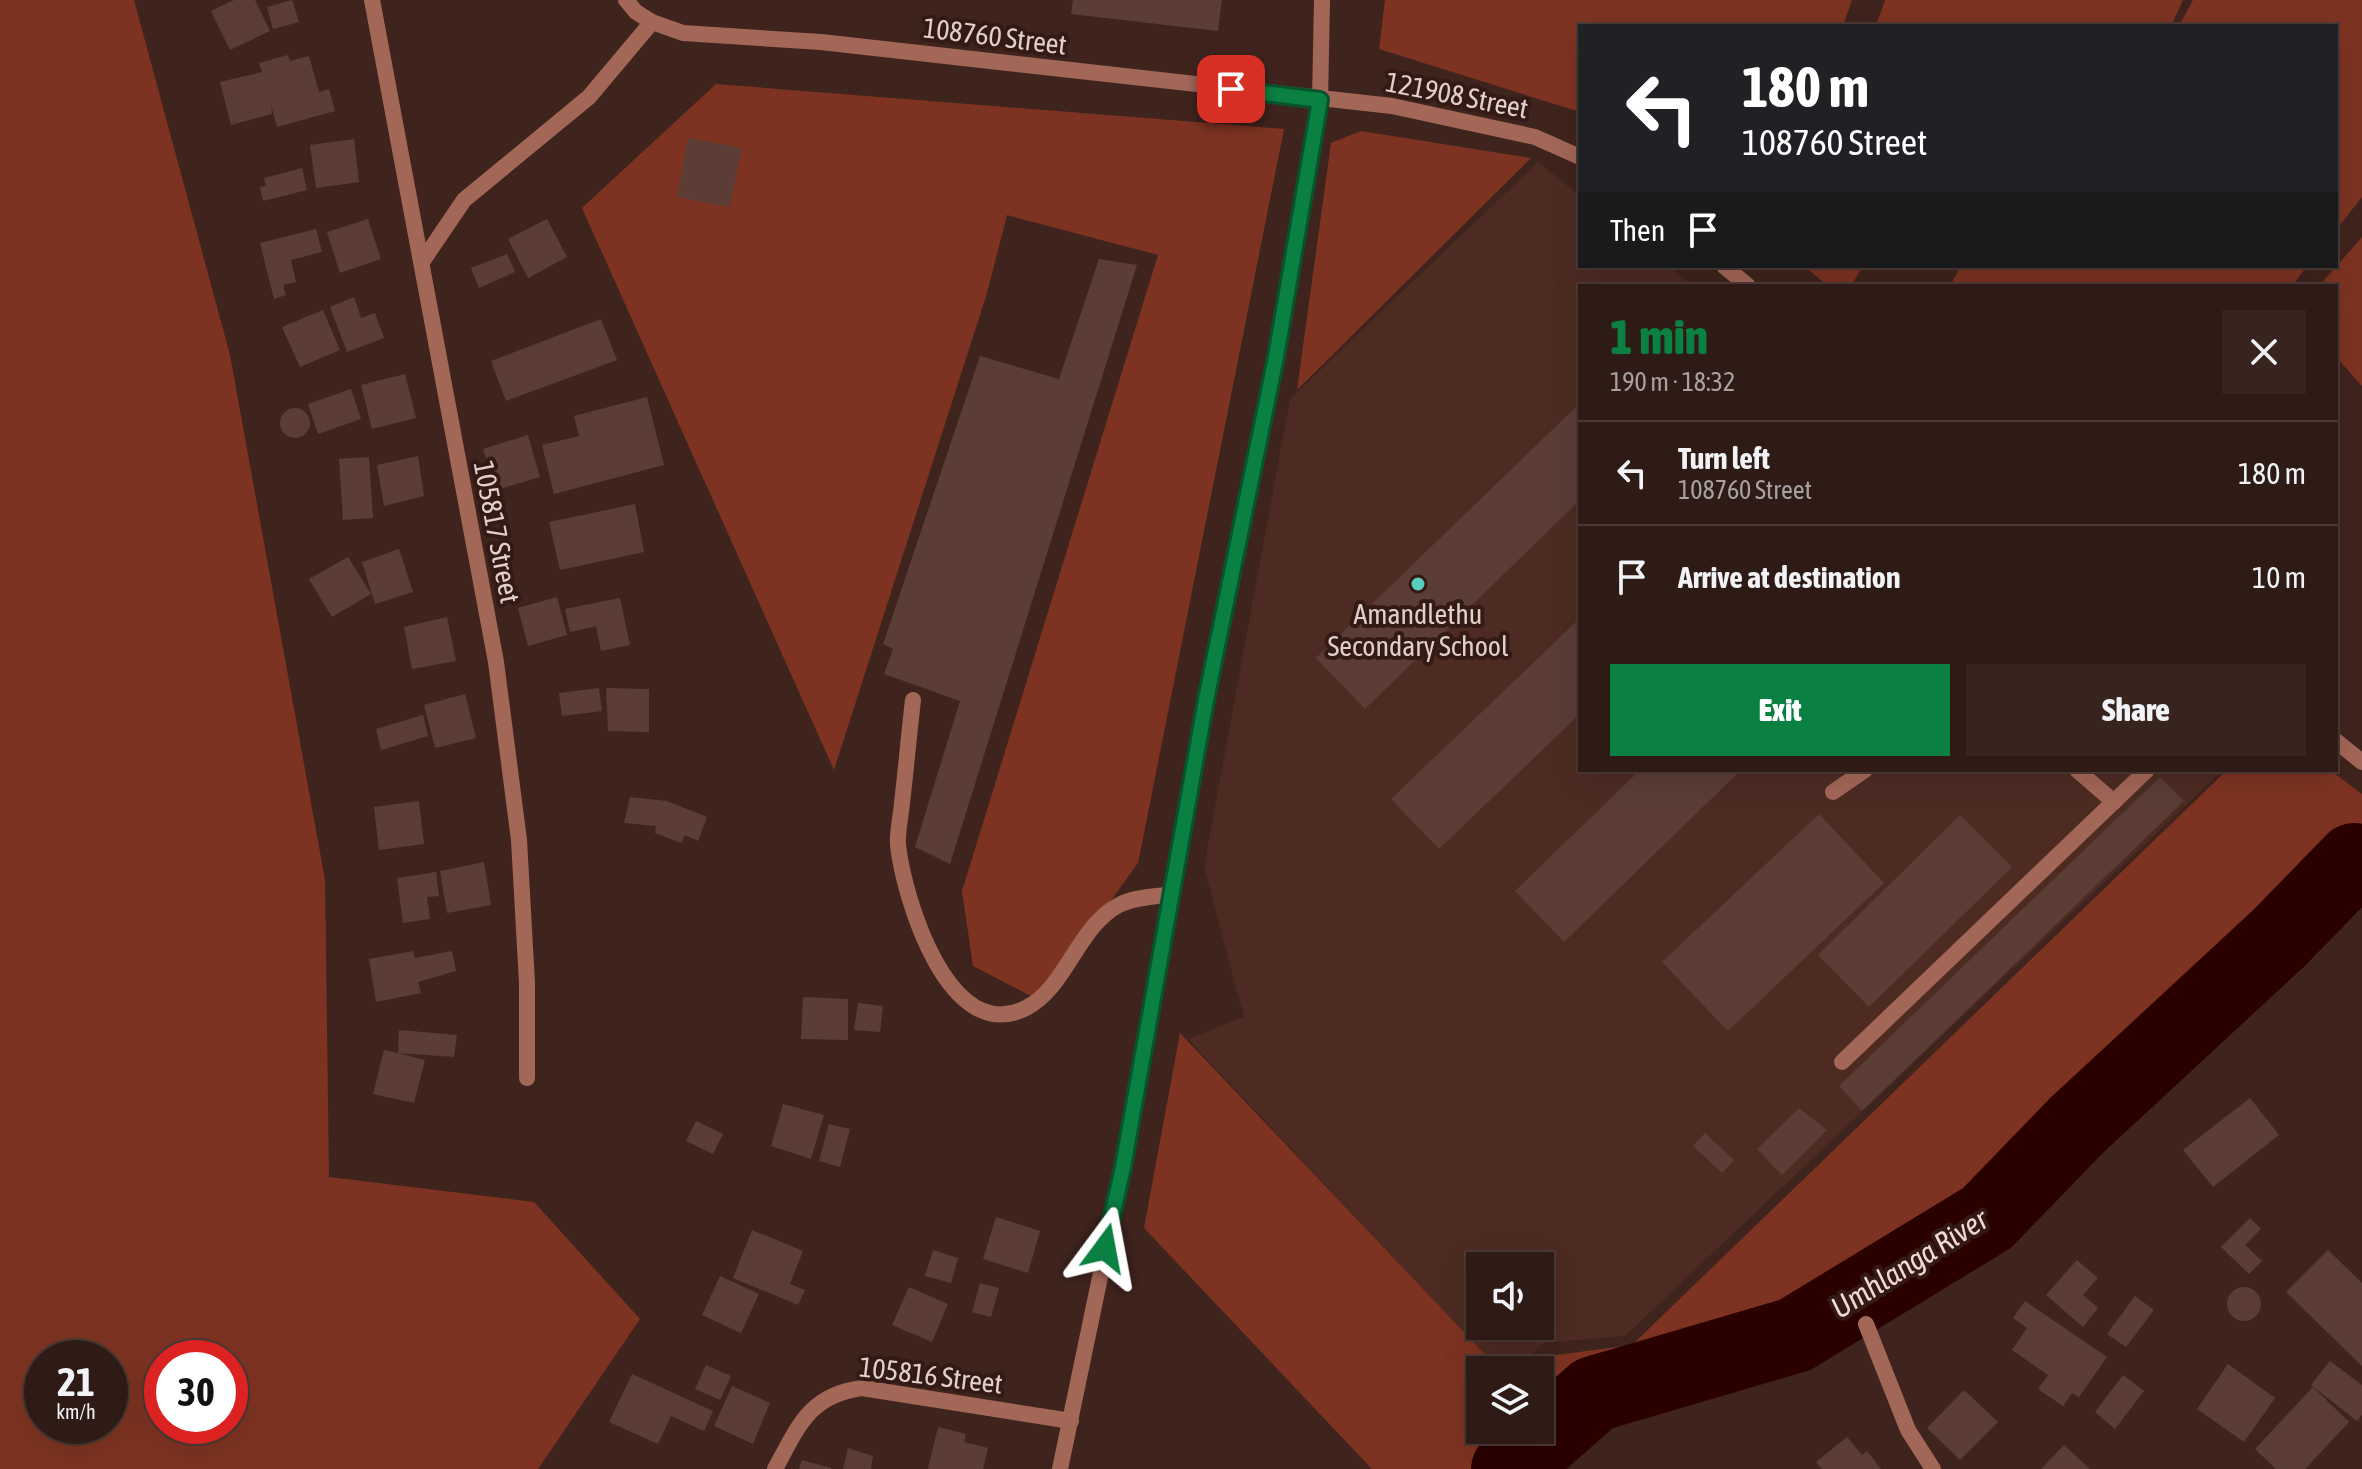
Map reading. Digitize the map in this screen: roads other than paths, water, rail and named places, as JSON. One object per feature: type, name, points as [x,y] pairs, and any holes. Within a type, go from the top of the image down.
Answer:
[{"type":"street","name":"105817 Street","points":[[372,0],[496,662],[519,840],[527,983],[527,1078]]},
{"type":"street","name":"108760 Street","points":[[626,0],[636,12],[652,22],[709,37],[821,42],[1320,100]]},
{"type":"street","points":[[1060,1469],[1123,1167],[1206,700],[1276,357],[1320,100],[1322,0]]},
{"type":"street","points":[[422,262],[464,200],[589,97],[652,22]]},
{"type":"street","name":"121908 Street","points":[[1320,100],[1392,106],[1482,125],[1535,137],[1578,156]]},
{"type":"street","points":[[1726,268],[1746,284]]},
{"type":"street","points":[[913,700],[898,843],[911,898],[925,937],[958,996],[973,1008],[987,1014],[1023,1010],[1039,1000],[1100,920],[1116,906],[1172,894]]},
{"type":"street","points":[[2338,743],[2362,762]]},
{"type":"street","points":[[1833,792],[1862,772]]},
{"type":"street","points":[[2079,772],[2114,802]]},
{"type":"street","points":[[1842,1062],[2145,772]]},
{"type":"street","points":[[1866,1324],[1908,1430],[1933,1469]]},
{"type":"street","name":"105816 Street","points":[[775,1469],[798,1427],[836,1391],[862,1388],[1071,1421]]},
{"type":"waterway","name":"Umhlanga River","points":[[1509,1469],[1594,1394],[1795,1335],[1987,1218],[2077,1125],[2279,938],[2354,861]]},
{"type":"waterway","points":[[2331,884],[2362,897]]},
{"type":"place","name":"Amandlethu Secondary School","points":[[1418,584]]}]
